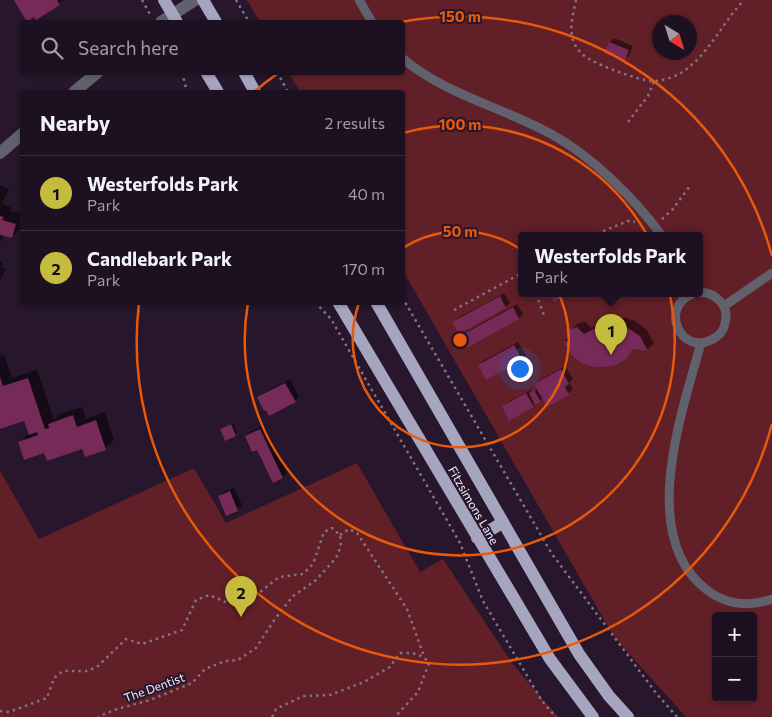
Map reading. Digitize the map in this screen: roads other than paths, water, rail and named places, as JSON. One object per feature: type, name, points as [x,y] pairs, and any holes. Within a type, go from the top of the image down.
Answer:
[{"type":"main road","points":[[164,0],[174,18]]},
{"type":"main road","points":[[203,0],[215,20]]},
{"type":"main road","points":[[208,75],[217,90]]},
{"type":"main road","points":[[246,75],[255,90]]},
{"type":"main road","name":"Fitzsimons Lane","points":[[340,305],[550,659],[593,717]]},
{"type":"main road","name":"Fitzsimons Lane","points":[[378,305],[579,654],[609,696],[628,717]]},
{"type":"main road","points":[[477,538],[502,523]]},
{"type":"street","points":[[174,18],[195,0]]},
{"type":"street","points":[[76,90],[94,75]]},
{"type":"street","points":[[0,153],[20,136]]},
{"type":"lane","points":[[359,0],[371,20]]},
{"type":"lane","points":[[405,60],[432,80],[551,134],[582,155],[616,184],[659,232]]},
{"type":"lane","points":[[724,306],[772,273]]},
{"type":"lane","points":[[687,297],[678,305],[675,313],[677,327],[682,335],[692,342],[701,343],[716,338],[722,332],[726,315],[724,306],[715,296],[703,293]]},
{"type":"lane","points":[[701,343],[675,439],[670,472],[672,531],[679,555],[686,568],[712,594],[739,604],[758,603],[772,599]]},
{"type":"place","name":"Westerfolds Park","points":[[611,355]]},
{"type":"place","name":"Candlebark Park","points":[[241,617]]}]
